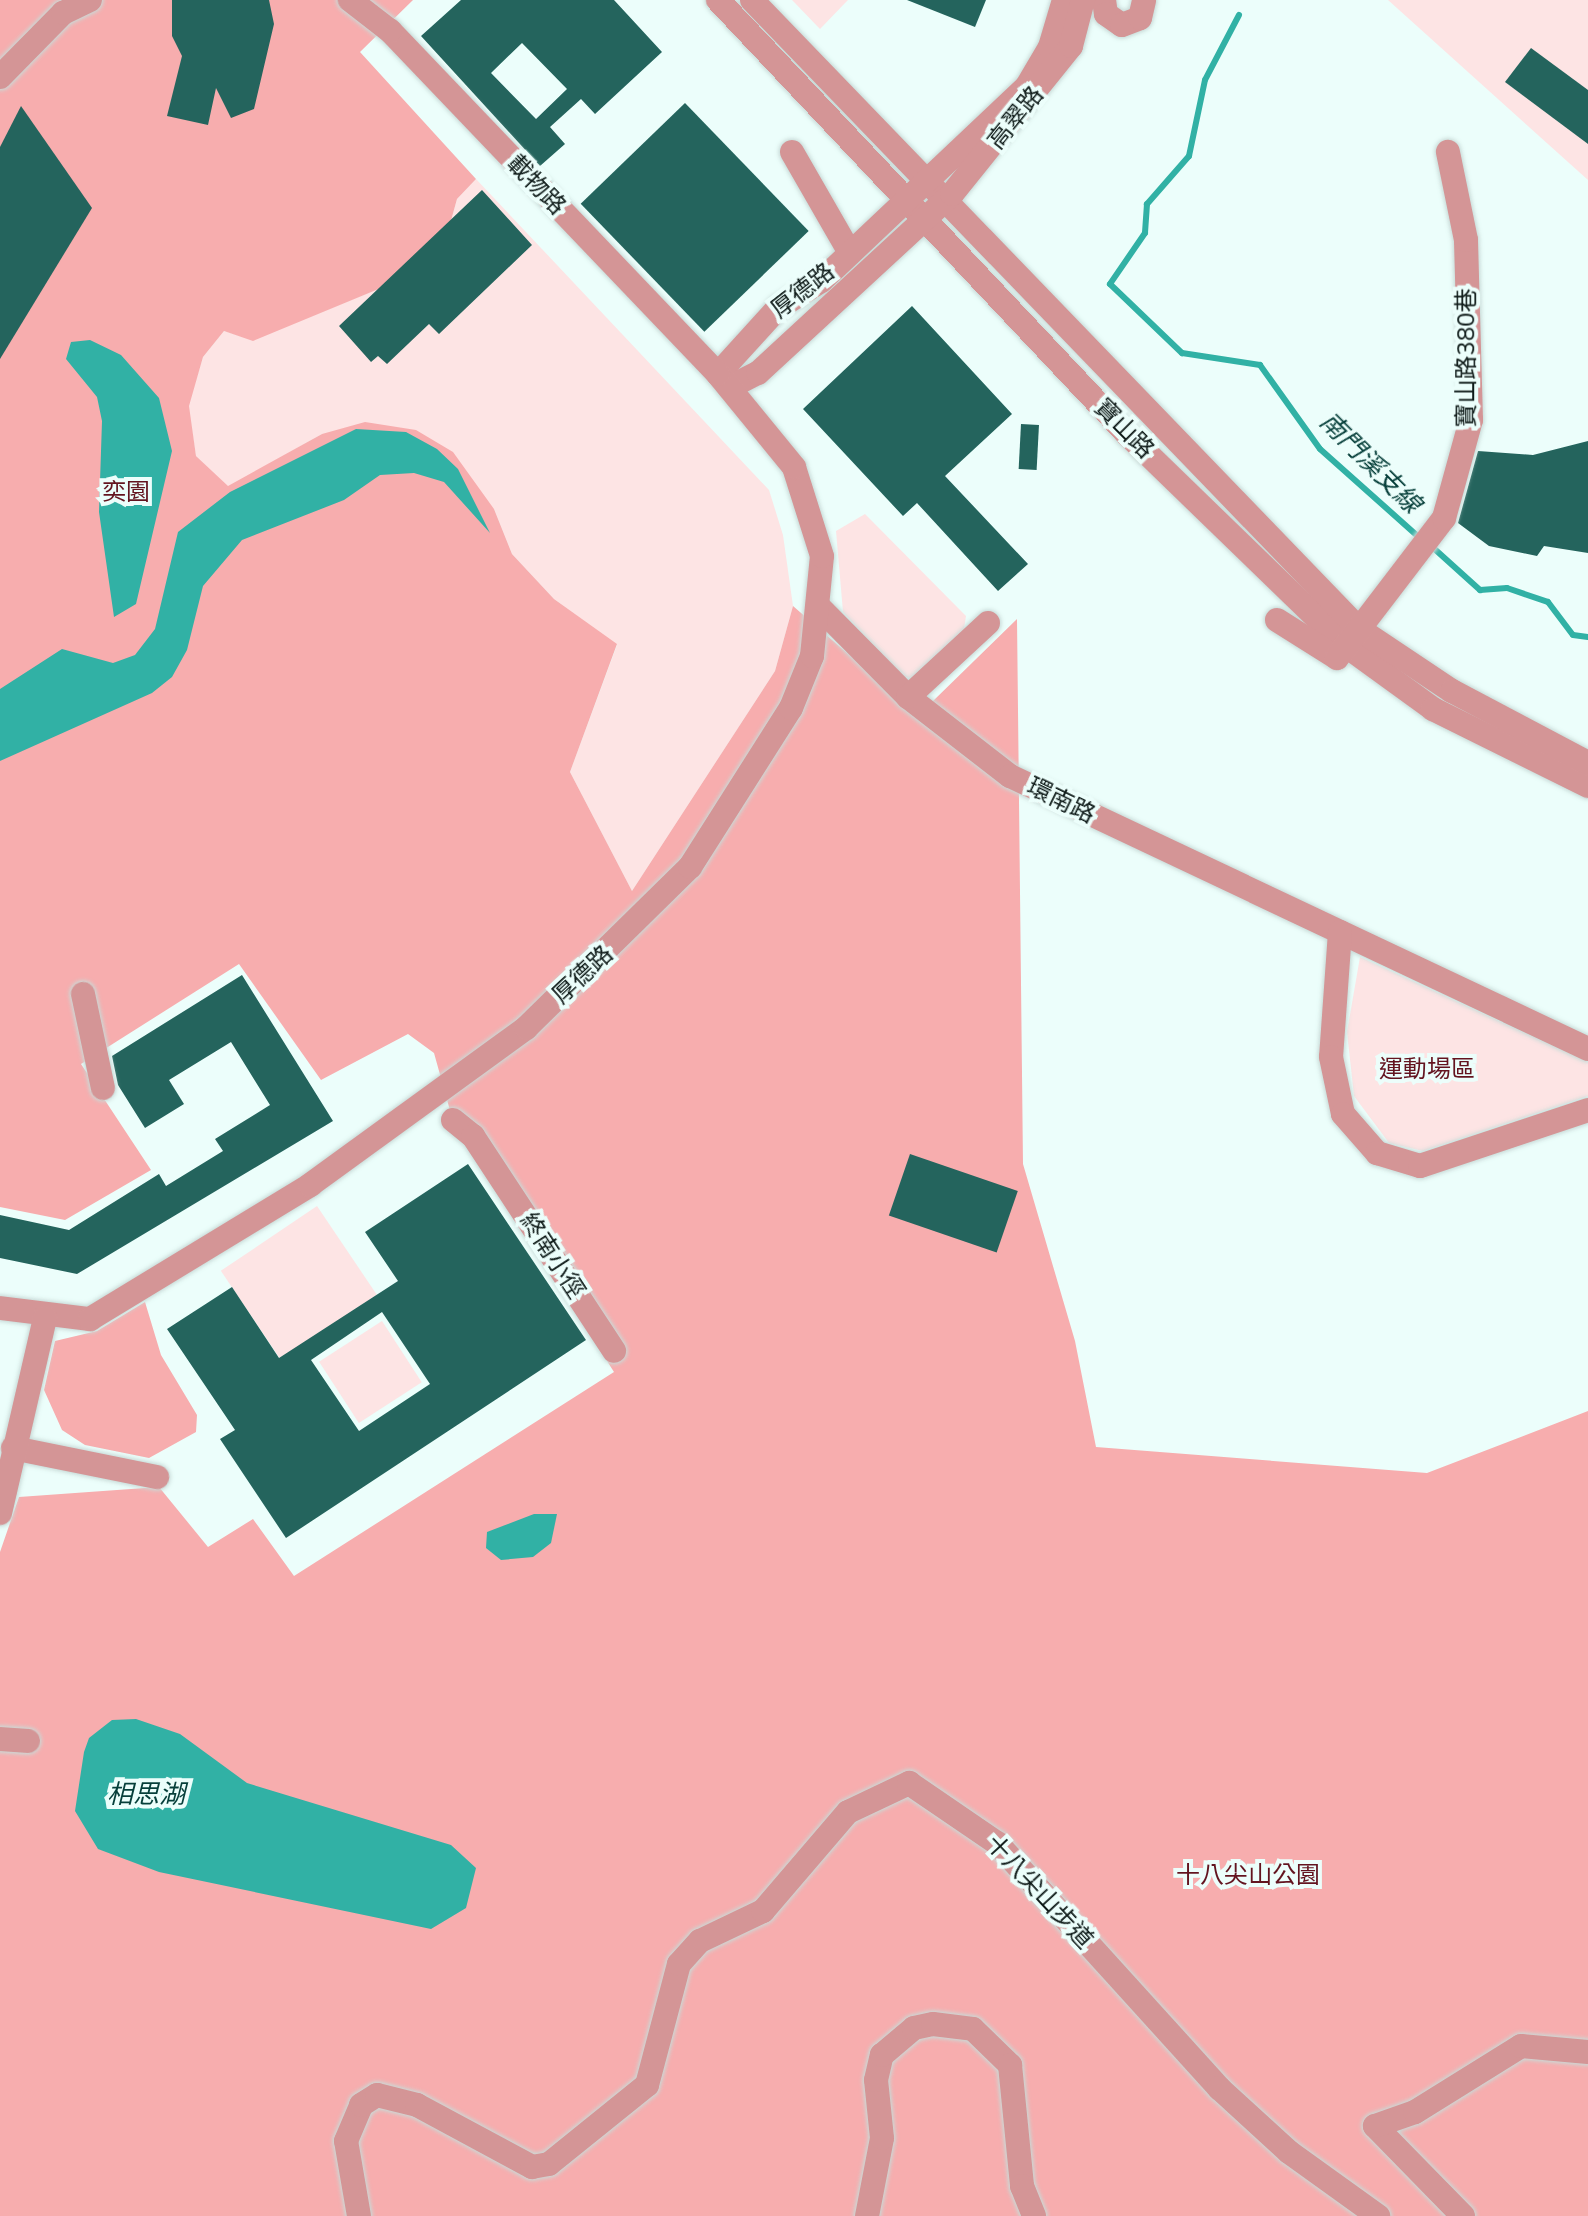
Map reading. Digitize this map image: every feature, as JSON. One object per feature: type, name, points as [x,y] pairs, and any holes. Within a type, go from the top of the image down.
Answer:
[{"type":"street","points":[[0,77],[63,13],[90,0]]},
{"type":"street","name":"載物路","points":[[350,0],[390,31],[724,380]]},
{"type":"street","name":"寶山路","points":[[718,0],[1126,433],[1433,709],[1588,786]]},
{"type":"street","points":[[1088,1],[1110,20],[1122,25],[1140,18],[1144,0]]},
{"type":"street","points":[[738,21],[756,1]]},
{"type":"street","name":"寶山路","points":[[756,1],[1352,637],[1588,763]]},
{"type":"street","name":"高翠路","points":[[924,220],[945,201],[1062,43],[1088,1]]},
{"type":"street","name":"高翠路","points":[[906,200],[1027,86],[1062,43]]},
{"type":"street","points":[[792,152],[850,253]]},
{"type":"street","name":"寶山路380巷","points":[[1352,637],[1431,542],[1471,420],[1466,240],[1448,152]]},
{"type":"street","name":"厚德路","points":[[724,380],[778,308],[850,253],[906,200]]},
{"type":"street","name":"厚德路","points":[[724,380],[758,373],[924,220]]},
{"type":"street","name":"厚德路","points":[[0,1308],[45,1318],[90,1319],[310,1185],[526,1028],[690,867],[791,708],[822,610],[822,556],[794,467],[724,380]]},
{"type":"street","name":"環南路","points":[[822,610],[908,697],[1010,776],[1588,1049]]},
{"type":"street","points":[[1277,620],[1337,658],[1352,637]]},
{"type":"street","points":[[908,697],[988,623]]},
{"type":"street","points":[[1340,932],[1331,1057],[1343,1114],[1377,1153],[1420,1166],[1588,1110]]},
{"type":"street","points":[[83,994],[103,1088]]},
{"type":"street","name":"終南小徑","points":[[453,1120],[490,1161],[614,1351]]},
{"type":"street","points":[[0,1513],[45,1318]]},
{"type":"street","points":[[13,1448],[157,1477]]},
{"type":"street","points":[[0,1739],[28,1741]]},
{"type":"street","name":"十八尖山步道","points":[[359,2216],[346,2141],[361,2105],[377,2095],[417,2105],[532,2167],[549,2164],[647,2085],[679,1964],[700,1941],[763,1911],[848,1812],[909,1783],[997,1843],[1219,2088],[1289,2152],[1378,2216]]},
{"type":"street","points":[[867,2216],[882,2138],[876,2080],[882,2055],[914,2028],[933,2024],[973,2029],[1010,2065],[1022,2186],[1034,2216]]},
{"type":"street","points":[[1463,2216],[1375,2126],[1415,2112],[1521,2046],[1588,2052]]},
{"type":"green space","points":[[0,0],[413,0],[360,52],[476,179],[457,199],[439,264],[253,341],[224,331],[203,357],[189,406],[196,456],[228,486],[322,434],[365,422],[416,430],[453,452],[494,509],[512,554],[554,599],[617,644],[570,772],[632,891],[775,671],[793,606],[870,673],[932,702],[1017,619],[1023,1164],[1075,1341],[1096,1447],[1427,1473],[1588,1411],[1588,2216],[0,2216],[0,1552],[19,1497],[159,1487],[208,1547],[253,1519],[294,1576],[614,1372],[451,1114],[434,1053],[408,1034],[321,1080],[239,964],[81,1064],[151,1170],[65,1220],[0,1207]]},
{"type":"green space","points":[[792,0],[848,0],[820,29]]},
{"type":"green space","points":[[1388,0],[1588,0],[1588,180]]},
{"type":"green space","points":[[476,179],[769,490],[783,535],[793,606],[775,671],[632,891],[570,772],[617,645],[554,599],[512,554],[494,509],[322,434],[228,487],[196,456],[188,406],[203,357],[224,331],[253,340],[439,264],[457,199]]},
{"type":"green space","points":[[865,514],[966,616],[964,629],[916,678],[904,677],[843,612],[836,531]]},
{"type":"green space","name":"運動場區","points":[[1360,957],[1588,1062],[1588,1096],[1423,1151],[1389,1143],[1354,1096],[1347,1032]]},
{"type":"green space","points":[[317,1206],[377,1295],[281,1360],[221,1271]]},
{"type":"green space","points":[[145,1302],[161,1355],[197,1415],[196,1432],[149,1458],[85,1445],[62,1430],[44,1390],[55,1341],[97,1331]]},
{"type":"green space","points":[[382,1321],[422,1382],[359,1423],[319,1362]]},
{"type":"water","points":[[90,340],[121,355],[159,398],[172,451],[136,604],[114,617],[99,512],[102,421],[97,397],[66,359],[71,342]]},
{"type":"water","points":[[356,429],[406,432],[437,449],[458,469],[490,533],[444,482],[414,473],[380,475],[344,500],[242,540],[203,586],[187,650],[172,677],[152,693],[0,761],[0,689],[62,649],[113,663],[135,655],[155,629],[178,532],[230,492]]},
{"type":"water","points":[[534,1514],[557,1514],[551,1543],[533,1557],[501,1560],[486,1548],[487,1532]]},
{"type":"water","name":"相思湖","points":[[136,1719],[180,1734],[247,1783],[451,1845],[476,1868],[466,1908],[431,1929],[159,1872],[98,1849],[75,1811],[84,1752],[89,1738],[112,1720]]},
{"type":"building","points":[[172,0],[269,0],[274,24],[254,109],[231,118],[216,88],[208,125],[167,116],[182,56],[172,36]]},
{"type":"building","points":[[461,0],[614,0],[662,52],[595,114],[581,99],[550,127],[565,144],[540,166],[421,36]],"holes":[[[522,43],[567,89],[536,119],[491,73]]]},
{"type":"building","points":[[907,0],[986,0],[975,27]]},
{"type":"building","points":[[1531,48],[1588,90],[1588,144],[1505,82]]},
{"type":"building","points":[[685,103],[809,231],[704,332],[581,204]]},
{"type":"building","points":[[21,106],[92,208],[0,359],[0,147]]},
{"type":"building","points":[[482,190],[532,245],[439,334],[429,324],[387,364],[378,356],[371,362],[339,326]]},
{"type":"building","points":[[912,306],[1012,414],[945,476],[1028,564],[998,591],[917,503],[903,516],[803,409]]},
{"type":"building","points":[[1021,424],[1039,425],[1037,470],[1019,469]]},
{"type":"building","points":[[1588,441],[1588,553],[1544,546],[1537,556],[1489,546],[1458,523],[1478,451],[1533,455]]},
{"type":"building","points":[[242,975],[333,1121],[77,1274],[0,1258],[0,1215],[69,1230],[159,1174],[166,1186],[223,1151],[215,1139],[270,1105],[231,1042],[169,1080],[184,1104],[145,1128],[118,1085],[112,1056]]},
{"type":"building","points":[[910,1154],[1018,1191],[997,1253],[889,1215]]},
{"type":"building","points":[[468,1164],[586,1340],[286,1538],[220,1439],[235,1430],[167,1329],[232,1287],[279,1358],[398,1281],[365,1232]],"holes":[[[382,1312],[430,1384],[359,1431],[311,1360]]]},
{"type":"waterway","name":"南門溪支線","points":[[1239,15],[1205,80],[1189,156],[1147,204],[1145,233],[1110,284],[1182,353],[1260,365],[1320,449],[1420,538]]},
{"type":"waterway","name":"南門溪支線","points":[[1429,544],[1480,590],[1507,588],[1548,602],[1573,635],[1588,637]]},
{"type":"park label","name":"奕園","points":[[126,493]]},
{"type":"park label","name":"十八尖山公園","points":[[1248,1876]]}]
